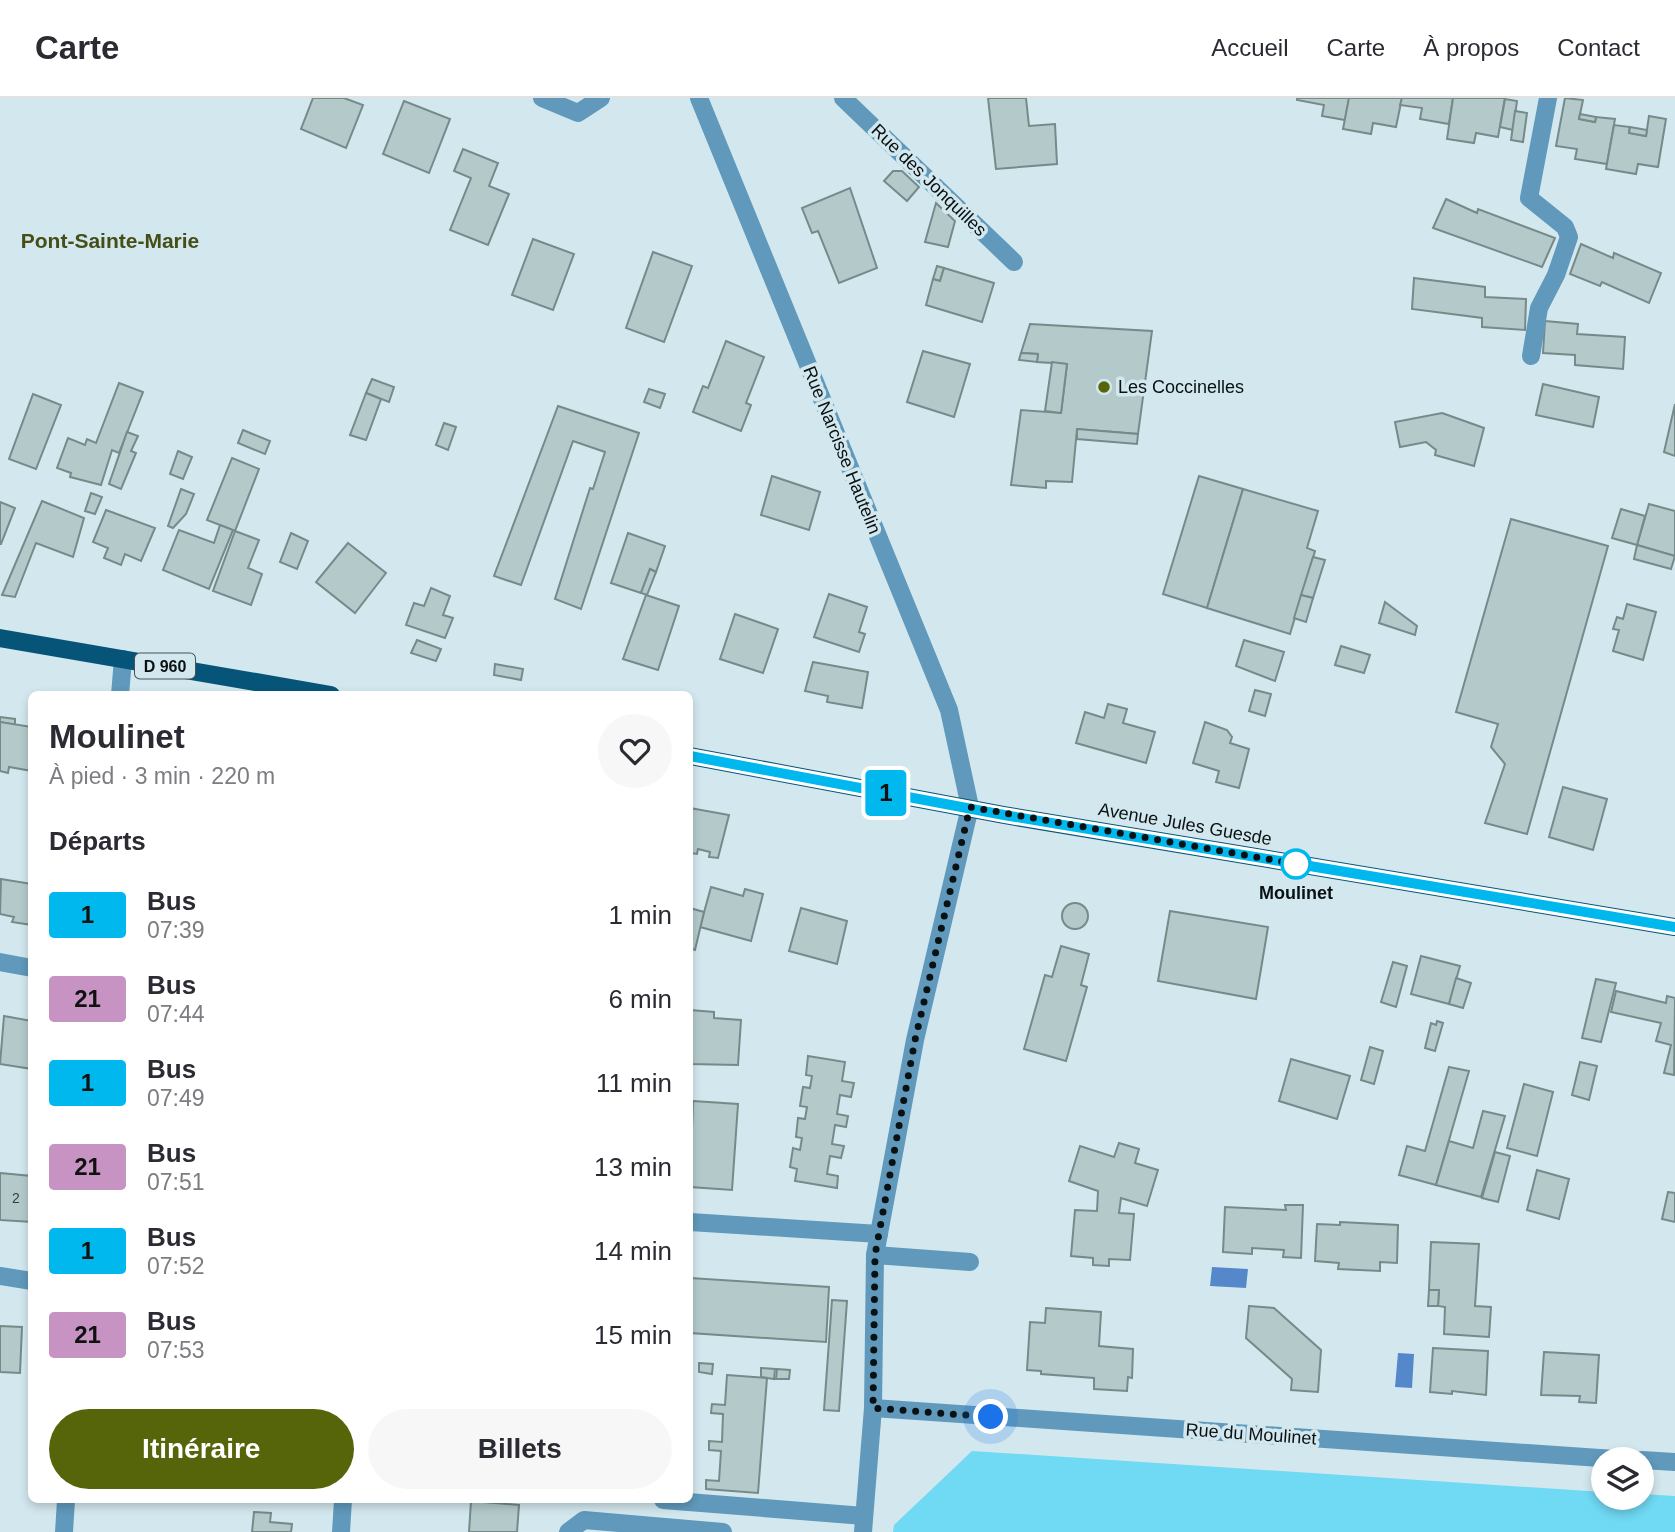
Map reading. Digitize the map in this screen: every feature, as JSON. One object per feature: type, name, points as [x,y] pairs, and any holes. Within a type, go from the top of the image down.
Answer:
[{"type":"main road","name":"D 960","points":[[0,638],[308,691]]},
{"type":"main road","name":"Avenue Jules Guesde","points":[[693,757],[970,807],[1675,927]]},
{"type":"street","points":[[542,98],[578,113],[601,98]]},
{"type":"street","name":"Rue Narcisse Hautelin","points":[[699,98],[949,710],[970,807]]},
{"type":"street","name":"Rue des Jonquilles","points":[[844,98],[1014,262]]},
{"type":"street","points":[[1531,356],[1539,308],[1556,275],[1569,237],[1565,227],[1529,198],[1548,98]]},
{"type":"street","points":[[120,691],[123,659]]},
{"type":"street","points":[[688,1503],[864,1524],[873,1408],[875,1255],[915,1040],[970,807]]},
{"type":"street","points":[[0,962],[28,967]]},
{"type":"street","points":[[693,1222],[879,1234]]},
{"type":"street","points":[[875,1255],[970,1262]]},
{"type":"street","points":[[0,1276],[28,1280]]},
{"type":"street","name":"Rue du Moulinet","points":[[873,1408],[1591,1457]]},
{"type":"street","points":[[1654,1461],[1675,1462]]},
{"type":"street","points":[[64,1532],[66,1503]]},
{"type":"street","points":[[341,1532],[343,1503]]},
{"type":"street","points":[[568,1532],[584,1520],[723,1532]]},
{"type":"shaded area","points":[[1212,1267],[1248,1269],[1246,1288],[1210,1286]]},
{"type":"shaded area","points":[[1398,1353],[1414,1354],[1412,1388],[1395,1387]]},
{"type":"shaded area","points":[[972,1451],[1591,1491],[1591,1510],[1654,1510],[1654,1495],[1675,1496],[1675,1532],[893,1532],[894,1525]]},
{"type":"building","points":[[313,98],[344,98],[363,105],[346,148],[301,129]]},
{"type":"building","points":[[988,98],[1026,98],[1029,126],[1055,124],[1057,164],[996,169]]},
{"type":"building","points":[[1297,98],[1349,98],[1345,120],[1322,116],[1324,105]]},
{"type":"building","points":[[1349,98],[1402,98],[1396,127],[1373,123],[1371,134],[1343,129]]},
{"type":"building","points":[[1402,98],[1453,98],[1449,124],[1420,119],[1422,108],[1400,105]]},
{"type":"building","points":[[1453,98],[1505,98],[1498,137],[1476,133],[1474,143],[1447,139]]},
{"type":"building","points":[[1565,98],[1583,100],[1579,119],[1595,122],[1596,117],[1615,119],[1607,164],[1575,159],[1577,149],[1556,146]]},
{"type":"building","points":[[1505,99],[1517,101],[1513,130],[1500,127]]},
{"type":"building","points":[[404,101],[450,119],[429,173],[383,154]]},
{"type":"building","points":[[1515,111],[1527,113],[1523,142],[1511,140]]},
{"type":"building","points":[[1580,114],[1596,117],[1595,122],[1579,119]]},
{"type":"building","points":[[1649,116],[1666,119],[1658,167],[1638,164],[1636,174],[1606,169],[1614,125],[1630,127],[1629,133],[1646,136]]},
{"type":"building","points":[[1630,127],[1647,130],[1646,136],[1629,133]]},
{"type":"building","points":[[463,149],[498,163],[489,186],[509,194],[488,245],[450,230],[471,178],[454,171]]},
{"type":"building","points":[[893,171],[902,171],[919,187],[907,201],[884,181]]},
{"type":"building","points":[[850,188],[877,268],[839,283],[818,231],[812,233],[802,208]]},
{"type":"building","points":[[1446,199],[1477,213],[1478,209],[1555,238],[1542,267],[1433,228]]},
{"type":"building","points":[[936,203],[955,221],[948,247],[925,242]]},
{"type":"building","points":[[533,239],[574,254],[553,310],[512,295]]},
{"type":"building","points":[[1581,244],[1613,258],[1614,253],[1661,273],[1649,303],[1602,282],[1600,286],[1570,274]]},
{"type":"building","points":[[653,252],[692,266],[664,342],[626,328]]},
{"type":"building","points":[[937,266],[944,268],[940,281],[933,279]]},
{"type":"building","points":[[944,268],[994,283],[982,322],[926,305],[933,279],[940,281]]},
{"type":"building","points":[[1414,278],[1485,287],[1485,297],[1526,299],[1525,330],[1482,327],[1482,318],[1412,309]]},
{"type":"building","points":[[1545,321],[1578,324],[1577,334],[1625,337],[1623,369],[1575,365],[1575,355],[1543,353]]},
{"type":"building","name":"Les Coccinelles","points":[[1030,324],[1152,331],[1138,434],[1077,429],[1072,482],[1046,481],[1046,488],[1011,485],[1021,410],[1061,413],[1067,364],[1037,362],[1038,354],[1021,353]]},
{"type":"building","points":[[726,341],[764,357],[746,403],[751,405],[741,431],[693,412],[703,386],[708,388]]},
{"type":"building","points":[[923,351],[970,364],[954,417],[907,402]]},
{"type":"building","points":[[1021,353],[1038,354],[1037,362],[1019,360]]},
{"type":"building","points":[[1052,362],[1067,364],[1061,413],[1045,411]]},
{"type":"building","points":[[372,379],[394,387],[389,402],[366,393]]},
{"type":"building","points":[[119,383],[143,392],[119,453],[112,450],[101,485],[70,477],[71,473],[57,468],[68,438],[85,445],[87,439],[96,443]]},
{"type":"building","points":[[1543,384],[1599,397],[1593,427],[1536,415]]},
{"type":"building","points":[[649,389],[665,394],[660,408],[644,402]]},
{"type":"building","points":[[366,393],[381,399],[366,440],[350,435]]},
{"type":"building","points":[[33,394],[61,405],[36,469],[9,459]]},
{"type":"building","points":[[1675,404],[1675,456],[1664,452]]},
{"type":"building","points":[[558,406],[639,433],[581,609],[555,599],[590,488],[593,489],[605,452],[573,441],[521,585],[494,576]]},
{"type":"building","points":[[1442,413],[1484,428],[1474,466],[1435,455],[1436,450],[1426,442],[1400,447],[1395,422]]},
{"type":"building","points":[[444,423],[456,427],[448,450],[436,445]]},
{"type":"building","points":[[1077,429],[1138,434],[1137,444],[1077,439]]},
{"type":"building","points":[[243,430],[270,441],[265,454],[238,443]]},
{"type":"building","points":[[127,432],[138,436],[131,451],[136,453],[121,489],[109,484]]},
{"type":"building","points":[[178,451],[192,457],[183,479],[170,474]]},
{"type":"building","points":[[232,458],[259,469],[235,531],[207,520]]},
{"type":"building","points":[[772,476],[820,492],[809,530],[761,515]]},
{"type":"building","points":[[1199,476],[1243,489],[1207,608],[1163,594]]},
{"type":"building","points":[[181,489],[194,494],[186,514],[173,528],[168,526]]},
{"type":"building","points":[[1243,489],[1318,511],[1307,548],[1315,551],[1290,634],[1207,608]]},
{"type":"building","points":[[91,493],[102,497],[95,514],[85,511]]},
{"type":"building","points":[[42,501],[84,518],[73,557],[36,543],[15,597],[2,595]]},
{"type":"building","points":[[0,502],[15,508],[1,544],[0,544]]},
{"type":"building","points":[[1649,504],[1675,511],[1675,556],[1637,545]]},
{"type":"building","points":[[1621,509],[1645,516],[1637,545],[1612,538]]},
{"type":"building","points":[[106,510],[155,528],[141,561],[125,554],[121,565],[104,558],[108,548],[93,542]]},
{"type":"building","points":[[1511,519],[1608,546],[1527,834],[1485,823],[1505,764],[1491,747],[1498,724],[1456,712]]},
{"type":"building","points":[[220,525],[233,530],[209,589],[163,570],[179,530],[214,543]]},
{"type":"building","points":[[235,531],[259,540],[248,568],[262,574],[251,605],[213,591]]},
{"type":"building","points":[[291,533],[308,541],[297,569],[280,562]]},
{"type":"building","points":[[628,533],[665,546],[656,572],[650,569],[641,593],[611,583]]},
{"type":"building","points":[[348,543],[386,573],[355,613],[316,582]]},
{"type":"building","points":[[1637,545],[1675,556],[1671,569],[1634,559]]},
{"type":"building","points":[[1313,557],[1325,560],[1313,598],[1301,595]]},
{"type":"building","points":[[650,569],[656,572],[647,595],[641,593]]},
{"type":"building","points":[[431,588],[450,596],[443,615],[453,618],[445,638],[406,625],[414,603],[424,606]]},
{"type":"building","points":[[829,594],[867,607],[859,632],[865,634],[859,652],[814,637]]},
{"type":"building","points":[[646,595],[679,606],[658,670],[623,659]]},
{"type":"building","points":[[1301,595],[1313,598],[1306,622],[1294,618]]},
{"type":"building","points":[[1385,602],[1417,626],[1415,635],[1379,623]]},
{"type":"building","points":[[1627,604],[1656,612],[1643,660],[1613,651],[1619,630],[1613,629],[1617,617],[1623,619]]},
{"type":"building","points":[[735,614],[778,629],[763,673],[720,659]]},
{"type":"building","points":[[417,640],[441,649],[436,661],[411,653]]},
{"type":"building","points":[[1244,640],[1284,652],[1275,681],[1236,666]]},
{"type":"building","points":[[1341,646],[1370,655],[1364,673],[1335,665]]},
{"type":"building","points":[[813,662],[868,672],[862,708],[827,702],[828,696],[805,691]]},
{"type":"building","points":[[495,664],[523,669],[521,680],[494,675]]},
{"type":"building","points":[[1255,690],[1271,694],[1265,716],[1249,711]]},
{"type":"building","points":[[1108,704],[1127,709],[1123,723],[1155,732],[1146,763],[1076,743],[1085,712],[1104,718]]},
{"type":"building","points":[[0,717],[15,719],[15,725],[0,722]]},
{"type":"building","points":[[0,722],[28,726],[28,770],[9,767],[8,773],[0,771]]},
{"type":"building","points":[[1205,722],[1227,730],[1232,737],[1230,743],[1249,749],[1239,788],[1216,782],[1219,771],[1193,763]]},
{"type":"building","points":[[1563,787],[1607,799],[1593,850],[1549,837]]},
{"type":"building","points":[[693,809],[729,815],[718,858],[709,857],[710,852],[698,849],[697,854],[693,853]]},
{"type":"building","points":[[1,879],[28,883],[28,924],[12,922],[14,917],[0,914]]},
{"type":"building","points":[[711,887],[743,896],[745,889],[763,894],[751,941],[700,927]]},
{"type":"building","points":[[1075,903],[1084,907],[1088,916],[1084,925],[1075,929],[1066,925],[1062,916],[1066,907]]},
{"type":"building","points":[[801,908],[847,921],[837,964],[789,951]]},
{"type":"building","points":[[693,909],[704,912],[695,950],[693,949]]},
{"type":"building","points":[[1170,911],[1268,927],[1256,999],[1158,981]]},
{"type":"building","points":[[1061,946],[1089,954],[1081,985],[1087,987],[1066,1061],[1024,1049],[1045,975],[1052,977]]},
{"type":"building","points":[[1421,956],[1460,966],[1449,1004],[1411,994]]},
{"type":"building","points":[[1393,962],[1407,966],[1396,1007],[1381,1002]]},
{"type":"building","points":[[1456,978],[1471,983],[1463,1008],[1449,1004]]},
{"type":"building","points":[[1596,979],[1616,983],[1601,1042],[1582,1038]]},
{"type":"building","points":[[1616,991],[1666,1003],[1667,996],[1675,998],[1674,1075],[1664,1073],[1671,1045],[1656,1041],[1661,1023],[1611,1012]]},
{"type":"building","points":[[693,1010],[714,1012],[714,1018],[741,1020],[738,1065],[693,1064]]},
{"type":"building","points":[[4,1016],[28,1020],[28,1068],[0,1064]]},
{"type":"building","points":[[1437,1021],[1443,1023],[1435,1051],[1425,1048],[1431,1023],[1436,1025]]},
{"type":"building","points":[[1370,1047],[1383,1051],[1374,1084],[1361,1080]]},
{"type":"building","points":[[808,1056],[845,1062],[842,1081],[854,1083],[851,1097],[840,1095],[837,1114],[848,1116],[846,1127],[835,1125],[832,1144],[844,1146],[841,1158],[830,1156],[827,1174],[838,1176],[837,1188],[795,1181],[797,1169],[790,1167],[793,1148],[800,1150],[802,1138],[796,1137],[798,1118],[805,1119],[807,1107],[800,1106],[803,1087],[810,1088],[812,1076],[806,1075]]},
{"type":"building","points":[[1291,1059],[1350,1076],[1337,1119],[1279,1101]]},
{"type":"building","points":[[1580,1062],[1597,1066],[1589,1100],[1572,1095]]},
{"type":"building","points":[[1449,1067],[1469,1071],[1436,1185],[1399,1175],[1407,1146],[1425,1151]]},
{"type":"building","points":[[1524,1084],[1553,1092],[1537,1156],[1507,1148]]},
{"type":"building","points":[[693,1101],[738,1104],[732,1190],[693,1187]]},
{"type":"building","points":[[1483,1111],[1505,1116],[1481,1197],[1436,1185],[1449,1141],[1473,1148]]},
{"type":"building","points":[[1119,1143],[1139,1149],[1135,1163],[1158,1170],[1147,1206],[1121,1198],[1119,1213],[1134,1214],[1130,1260],[1109,1259],[1109,1266],[1093,1265],[1093,1258],[1071,1256],[1075,1210],[1097,1211],[1098,1191],[1069,1181],[1080,1146],[1114,1157]]},
{"type":"building","points":[[1495,1152],[1510,1156],[1498,1202],[1482,1198]]},
{"type":"building","points":[[1537,1170],[1569,1179],[1559,1219],[1527,1210]]},
{"type":"building","points":[[0,1173],[28,1176],[28,1222],[0,1220]]},
{"type":"building","points":[[1668,1192],[1675,1193],[1675,1222],[1662,1219]]},
{"type":"building","points":[[1285,1205],[1303,1205],[1301,1258],[1283,1257],[1284,1250],[1252,1248],[1252,1254],[1223,1252],[1225,1207],[1286,1210]]},
{"type":"building","points":[[1340,1222],[1398,1225],[1397,1263],[1380,1262],[1380,1271],[1338,1269],[1339,1263],[1315,1261],[1317,1224],[1340,1225]]},
{"type":"building","points":[[1431,1242],[1479,1244],[1475,1306],[1491,1307],[1489,1337],[1444,1334],[1445,1307],[1438,1306],[1439,1290],[1429,1290]]},
{"type":"building","points":[[693,1278],[829,1287],[826,1342],[693,1333]]},
{"type":"building","points":[[1429,1290],[1439,1290],[1438,1306],[1428,1306]]},
{"type":"building","points":[[832,1300],[847,1301],[839,1411],[824,1410]]},
{"type":"building","points":[[1249,1306],[1274,1308],[1321,1350],[1318,1392],[1291,1390],[1292,1379],[1246,1338]]},
{"type":"building","points":[[1046,1308],[1101,1312],[1099,1346],[1133,1349],[1132,1378],[1128,1377],[1127,1391],[1094,1389],[1094,1378],[1041,1374],[1041,1371],[1027,1370],[1030,1322],[1045,1323]]},
{"type":"building","points":[[0,1326],[22,1327],[20,1373],[0,1372]]},
{"type":"building","points":[[1433,1348],[1488,1351],[1486,1395],[1452,1391],[1452,1394],[1430,1392]]},
{"type":"building","points":[[1544,1352],[1599,1355],[1596,1403],[1579,1402],[1580,1396],[1541,1395]]},
{"type":"building","points":[[699,1363],[713,1364],[712,1374],[699,1372]]},
{"type":"building","points":[[761,1368],[775,1369],[774,1379],[761,1377]]},
{"type":"building","points":[[777,1369],[790,1370],[789,1379],[776,1379]]},
{"type":"building","points":[[727,1375],[767,1378],[758,1493],[706,1489],[706,1480],[719,1481],[721,1451],[709,1450],[709,1441],[722,1442],[723,1414],[711,1413],[712,1404],[725,1405]]},
{"type":"building","points":[[471,1503],[519,1505],[517,1532],[469,1532]]},
{"type":"building","points":[[254,1512],[271,1513],[270,1522],[292,1524],[291,1532],[252,1532]]},
{"type":"bus line","name":"1","points":[[693,757],[1004,815],[1675,927]]},
{"type":"place","name":"Les Coccinelles","points":[[1104,387]]},
{"type":"place","name":"Moulinet","points":[[1296,864]]},
{"type":"district","name":"Pont-Sainte-Marie","points":[[110,240]]},
{"type":"route","points":[[991,1417],[873,1408],[875,1255],[915,1040],[970,807],[1296,864]]}]
